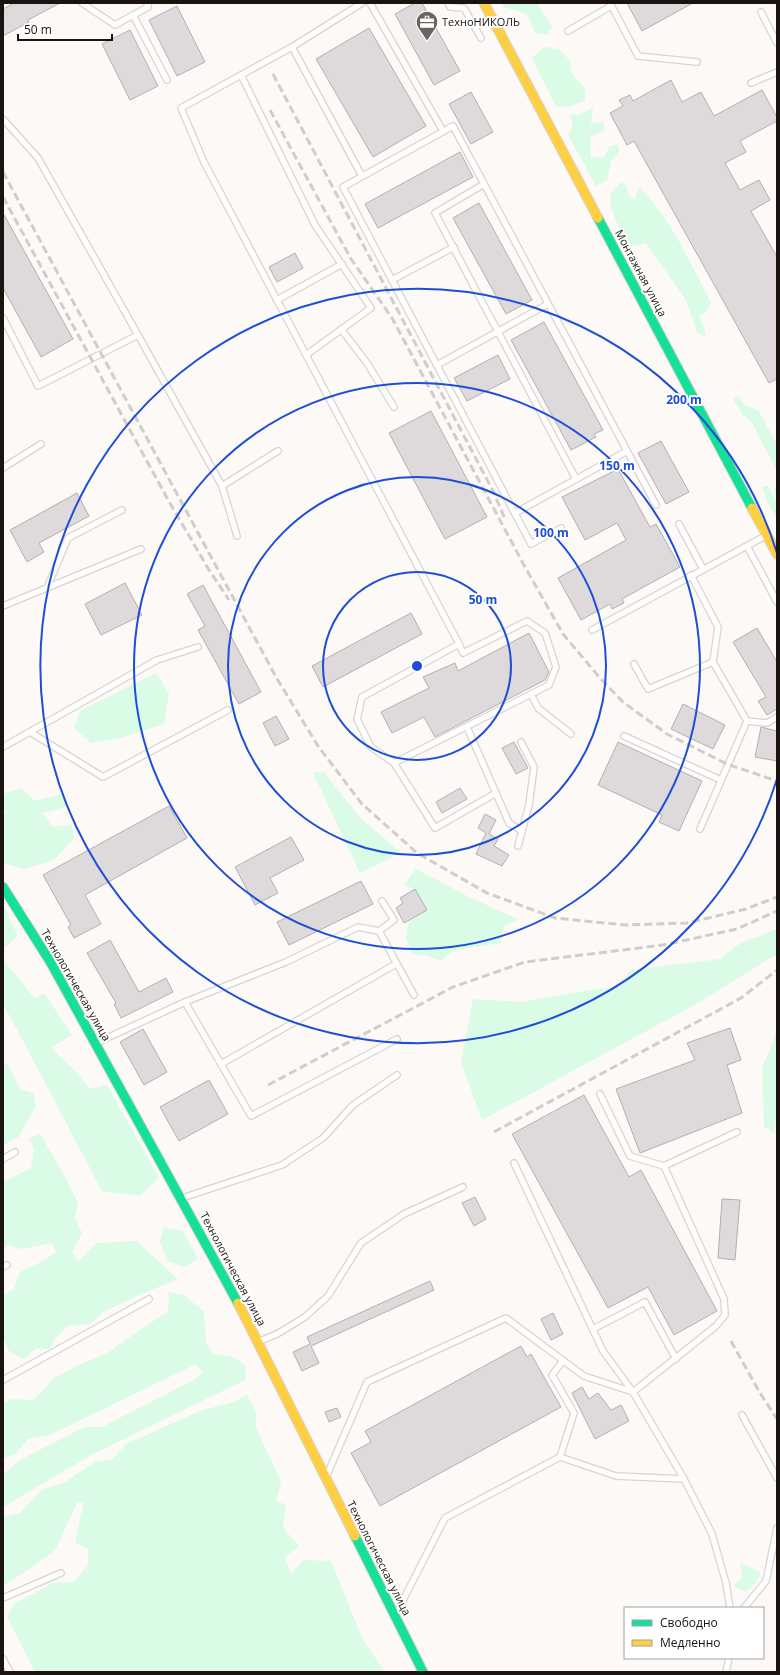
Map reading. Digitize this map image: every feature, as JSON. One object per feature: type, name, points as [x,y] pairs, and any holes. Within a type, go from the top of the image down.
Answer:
[{"type":"street","name":"Монтажная улица","points":[[484,3],[777,553]]},
{"type":"street","name":"Технологическая улица","points":[[3,887],[51,963],[222,1272],[422,1672]]},
{"type":"lane","points":[[82,3],[115,25],[148,7],[147,3]]},
{"type":"lane","points":[[362,3],[292,47],[181,108],[204,162],[463,653],[527,621],[545,633],[556,667],[549,685],[394,763]]},
{"type":"lane","points":[[370,3],[443,132]]},
{"type":"lane","points":[[448,3],[450,7],[464,8],[481,38]]},
{"type":"lane","points":[[568,31],[610,4],[638,56],[697,62]]},
{"type":"lane","points":[[761,12],[777,43]]},
{"type":"lane","points":[[133,15],[167,80]]},
{"type":"lane","points":[[292,47],[362,176]]},
{"type":"lane","points":[[752,83],[777,72]]},
{"type":"lane","points":[[241,75],[315,225],[370,308],[306,355]]},
{"type":"lane","points":[[3,119],[38,158],[138,336],[222,486],[237,536]]},
{"type":"lane","points":[[561,528],[531,544],[343,187],[453,126],[656,506]]},
{"type":"lane","points":[[484,184],[436,213],[576,479]]},
{"type":"lane","points":[[392,280],[454,247]]},
{"type":"lane","points":[[277,300],[342,264]]},
{"type":"lane","points":[[437,365],[548,304]]},
{"type":"lane","points":[[3,318],[38,386],[138,336]]},
{"type":"lane","points":[[341,329],[367,364],[394,407]]},
{"type":"lane","points":[[3,468],[41,444]]},
{"type":"lane","points":[[515,513],[627,451]]},
{"type":"lane","points":[[222,486],[278,452]]},
{"type":"lane","points":[[47,588],[68,538],[122,510]]},
{"type":"lane","points":[[679,524],[702,569]]},
{"type":"lane","points":[[592,630],[767,535]]},
{"type":"lane","points":[[747,546],[777,602]]},
{"type":"lane","points":[[3,606],[141,549]]},
{"type":"lane","points":[[691,575],[718,627],[713,662],[747,721]]},
{"type":"lane","points":[[459,644],[362,697],[357,719],[371,746],[394,763],[435,828],[496,793]]},
{"type":"lane","points":[[3,747],[157,660],[198,647]]},
{"type":"lane","points":[[634,664],[648,689],[713,662]]},
{"type":"lane","points":[[531,694],[538,708],[571,734]]},
{"type":"lane","points":[[30,732],[103,777],[228,710]]},
{"type":"lane","points":[[747,721],[767,723],[777,717]]},
{"type":"lane","points":[[700,829],[747,721]]},
{"type":"lane","points":[[467,727],[509,823],[522,831]]},
{"type":"lane","points":[[624,736],[721,780]]},
{"type":"lane","points":[[518,846],[529,805],[534,767],[521,742]]},
{"type":"lane","points":[[96,1044],[185,1002],[286,962],[358,927],[379,931],[394,920],[382,901]]},
{"type":"lane","points":[[379,931],[414,995]]},
{"type":"lane","points":[[221,1064],[396,964]]},
{"type":"lane","points":[[185,1002],[251,1116],[397,1039]]},
{"type":"lane","points":[[181,1198],[282,1165],[323,1138],[353,1105],[397,1075]]},
{"type":"lane","points":[[600,1094],[630,1156],[664,1166],[737,1132]]},
{"type":"lane","points":[[3,1159],[15,1152]]},
{"type":"lane","points":[[514,1163],[603,1351],[633,1392],[684,1479],[712,1534],[726,1583],[730,1607]]},
{"type":"lane","points":[[633,1392],[716,1326],[726,1315],[724,1299],[664,1166]]},
{"type":"lane","points":[[257,1342],[277,1334],[305,1317],[328,1296],[361,1243],[404,1214],[463,1187]]},
{"type":"lane","points":[[3,1380],[149,1299]]},
{"type":"lane","points":[[593,1329],[645,1302],[676,1358]]},
{"type":"lane","points":[[326,1479],[367,1382],[506,1318],[584,1376],[633,1392]]},
{"type":"lane","points":[[395,1616],[445,1518],[560,1457],[574,1413],[552,1375],[563,1360]]},
{"type":"lane","points":[[742,1415],[777,1478]]},
{"type":"lane","points":[[560,1457],[616,1476],[684,1479]]},
{"type":"lane","points":[[745,1607],[766,1581],[777,1528]]},
{"type":"lane","points":[[3,1598],[62,1573]]},
{"type":"lane","points":[[3,1659],[10,1672]]},
{"type":"lane","points":[[726,1672],[729,1659]]},
{"type":"green space","points":[[501,3],[537,3],[552,27],[547,35],[535,33],[527,14],[504,7]]},
{"type":"green space","points":[[544,47],[559,49],[570,61],[572,74],[585,89],[585,101],[570,106],[556,107],[532,58]]},
{"type":"green space","points":[[593,107],[591,124],[603,122],[605,130],[590,137],[591,157],[603,158],[610,146],[618,145],[619,153],[611,161],[607,180],[596,186],[568,135],[573,124],[569,114],[580,115]]},
{"type":"green space","points":[[621,182],[627,186],[629,196],[635,199],[639,187],[661,213],[680,242],[711,303],[705,313],[699,316],[704,327],[706,337],[697,332],[686,300],[646,243],[630,246],[623,234],[616,221],[610,201],[610,194]]},
{"type":"green space","points":[[738,396],[744,405],[758,410],[777,445],[777,471],[751,421],[743,415],[733,399]]},
{"type":"green space","points":[[777,483],[777,503],[775,491]]},
{"type":"green space","points":[[762,486],[768,486],[777,503],[777,517],[768,504]]},
{"type":"green space","points":[[156,673],[169,693],[164,724],[120,738],[91,743],[74,728],[80,711]]},
{"type":"green space","points":[[324,772],[360,818],[401,853],[360,873],[313,773]]},
{"type":"green space","points":[[21,788],[35,801],[62,794],[65,807],[43,813],[52,827],[72,825],[74,838],[54,860],[23,869],[3,863],[3,813],[7,812],[3,807],[3,794]]},
{"type":"green space","points":[[416,869],[471,898],[518,919],[504,927],[501,943],[454,950],[441,961],[424,955],[412,954],[406,938],[409,920],[426,910],[415,889],[404,885]]},
{"type":"green space","points":[[3,904],[18,936],[3,949]]},
{"type":"green space","points":[[777,929],[777,954],[698,1003],[482,1120],[461,1062],[473,999],[521,1002],[596,989],[617,987],[631,970],[720,959],[739,944]]},
{"type":"green space","points":[[3,960],[35,999],[44,993],[72,1035],[51,1048],[77,1073],[90,1089],[107,1085],[159,1178],[140,1196],[102,1191],[3,1003]]},
{"type":"green space","points":[[777,1027],[777,1114],[774,1133],[764,1127],[762,1068],[773,1042]]},
{"type":"green space","points":[[8,1064],[20,1089],[33,1093],[36,1106],[18,1137],[3,1145],[3,1065]]},
{"type":"green space","points":[[40,1134],[64,1175],[78,1203],[75,1218],[82,1233],[72,1253],[78,1261],[97,1243],[136,1241],[178,1279],[139,1295],[104,1312],[89,1324],[67,1326],[55,1339],[50,1349],[36,1348],[24,1359],[9,1351],[3,1337],[3,1295],[14,1289],[20,1272],[43,1261],[56,1252],[52,1243],[22,1249],[8,1245],[3,1250],[3,1182],[31,1168],[34,1149],[29,1138]]},
{"type":"green space","points":[[164,1228],[183,1231],[198,1259],[185,1267],[168,1261],[160,1242]]},
{"type":"green space","points":[[168,1292],[184,1295],[204,1312],[206,1342],[213,1354],[233,1357],[246,1366],[245,1380],[93,1454],[3,1507],[3,1474],[22,1459],[85,1427],[102,1427],[192,1381],[203,1372],[196,1364],[50,1435],[28,1439],[15,1454],[3,1458],[3,1404],[12,1399],[34,1400],[54,1378],[85,1362],[104,1355],[168,1311]]},
{"type":"green space","points":[[247,1395],[256,1412],[256,1428],[281,1481],[276,1502],[286,1504],[283,1528],[299,1546],[285,1557],[291,1574],[303,1560],[331,1561],[363,1640],[385,1672],[35,1672],[7,1617],[14,1604],[53,1583],[74,1582],[88,1565],[88,1549],[75,1542],[84,1501],[77,1503],[55,1550],[37,1564],[3,1586],[3,1517],[20,1513],[43,1489],[62,1484],[95,1462],[113,1459],[126,1444],[200,1411],[233,1402]]},
{"type":"green space","points":[[740,1563],[761,1572],[756,1583],[746,1592],[734,1586],[742,1577]]},
{"type":"building","points":[[14,3],[60,3],[28,20],[29,22],[3,36],[3,9]]},
{"type":"building","name":"ТехноНИКОЛЬ","points":[[415,3],[422,3],[460,71],[434,85],[395,14]]},
{"type":"building","points":[[627,3],[693,3],[642,31]]},
{"type":"building","points":[[177,6],[205,62],[177,76],[149,20]]},
{"type":"building","points":[[369,28],[426,126],[373,157],[316,59]]},
{"type":"building","points":[[130,30],[158,86],[130,100],[102,44]]},
{"type":"building","points":[[671,80],[682,102],[701,92],[714,116],[762,90],[777,117],[777,121],[740,141],[746,152],[725,163],[740,190],[759,180],[770,200],[751,211],[777,257],[777,379],[769,383],[634,141],[627,145],[610,113],[623,106],[619,100],[630,95],[633,101]]},
{"type":"building","points":[[471,92],[493,132],[471,144],[449,104]]},
{"type":"building","points":[[460,152],[473,177],[378,228],[365,204]]},
{"type":"building","points":[[479,203],[532,300],[506,314],[453,218]]},
{"type":"building","points":[[3,213],[73,339],[41,357],[3,288]]},
{"type":"building","points":[[295,253],[303,268],[277,282],[269,267]]},
{"type":"building","points":[[544,322],[603,430],[594,434],[596,437],[571,450],[511,340]]},
{"type":"building","points":[[498,355],[510,379],[467,401],[454,378]]},
{"type":"building","points":[[431,411],[487,517],[445,539],[389,433]]},
{"type":"building","points":[[661,441],[689,492],[666,504],[638,453]]},
{"type":"building","points":[[618,469],[650,527],[656,524],[680,567],[622,599],[624,603],[612,609],[610,604],[581,620],[558,578],[626,540],[617,523],[585,540],[562,497]]},
{"type":"building","points":[[77,493],[89,516],[39,543],[44,552],[27,562],[10,530]]},
{"type":"building","points":[[125,583],[142,615],[101,635],[85,604]]},
{"type":"building","points":[[203,585],[261,692],[239,704],[198,630],[205,626],[187,594]]},
{"type":"building","points":[[411,613],[422,634],[323,687],[312,666]]},
{"type":"building","points":[[757,628],[777,662],[777,709],[767,715],[758,701],[766,697],[733,642]]},
{"type":"building","points":[[529,633],[549,672],[545,680],[435,737],[424,717],[392,733],[381,712],[429,688],[423,677],[455,663],[458,671]]},
{"type":"building","points":[[683,704],[725,725],[713,749],[671,729]]},
{"type":"building","points":[[276,716],[289,739],[275,746],[263,723]]},
{"type":"building","points":[[761,727],[777,731],[777,761],[755,757]]},
{"type":"building","points":[[514,742],[528,768],[516,774],[502,748]]},
{"type":"building","points":[[618,742],[702,781],[679,831],[659,822],[662,815],[598,785]]},
{"type":"building","points":[[460,788],[467,799],[442,813],[436,802]]},
{"type":"building","points":[[169,806],[187,838],[85,895],[101,924],[74,938],[68,927],[71,925],[43,875]]},
{"type":"building","points":[[485,814],[496,820],[489,834],[498,839],[494,846],[509,855],[502,866],[476,854],[486,833],[478,828]]},
{"type":"building","points":[[291,837],[304,860],[270,878],[278,893],[255,905],[235,867]]},
{"type":"building","points":[[361,881],[373,904],[289,945],[277,922]]},
{"type":"building","points":[[415,889],[427,910],[404,923],[396,908],[403,903],[400,898]]},
{"type":"building","points":[[110,940],[139,992],[166,978],[173,992],[121,1018],[114,1004],[116,1003],[87,953]]},
{"type":"building","points":[[730,1028],[741,1060],[727,1065],[742,1113],[640,1153],[616,1089],[695,1060],[687,1043]]},
{"type":"building","points":[[143,1029],[167,1072],[144,1085],[120,1042]]},
{"type":"building","points":[[209,1080],[228,1114],[179,1141],[160,1107]]},
{"type":"building","points":[[584,1095],[629,1177],[641,1170],[717,1311],[674,1335],[648,1287],[608,1308],[512,1134]]},
{"type":"building","points":[[475,1197],[486,1219],[474,1226],[462,1203]]},
{"type":"building","points":[[722,1199],[740,1200],[735,1260],[718,1258]]},
{"type":"building","points":[[430,1281],[434,1290],[311,1346],[319,1363],[302,1371],[293,1352],[310,1344],[307,1337]]},
{"type":"building","points":[[553,1313],[563,1334],[551,1340],[541,1319]]},
{"type":"building","points":[[521,1346],[527,1357],[531,1354],[561,1407],[380,1506],[351,1453],[371,1442],[365,1431]]},
{"type":"building","points":[[582,1387],[589,1399],[598,1393],[611,1410],[621,1405],[629,1421],[595,1439],[572,1393]]},
{"type":"building","points":[[337,1408],[341,1417],[329,1422],[325,1412]]},
{"type":"railway","points":[[273,74],[493,491],[505,519]]},
{"type":"railway","points":[[270,110],[351,259],[392,318],[525,567],[563,634],[600,678],[623,702],[667,734],[727,764],[777,781]]},
{"type":"railway","points":[[3,172],[276,677],[318,746],[362,804],[417,853],[487,893],[555,918],[625,925],[687,923],[746,909],[777,897]]},
{"type":"railway","points":[[3,197],[167,498],[209,570],[229,600]]},
{"type":"railway","points":[[268,1085],[453,987],[525,962],[663,945],[737,929],[777,911]]},
{"type":"railway","points":[[494,1132],[741,998],[777,970]]},
{"type":"railway","points":[[731,1341],[760,1393],[777,1419]]},
{"type":"traffic: fast","points":[[598,218],[752,508]]},
{"type":"traffic: fast","points":[[3,887],[51,963],[238,1303]]},
{"type":"traffic: fast","points":[[355,1536],[423,1672]]},
{"type":"traffic: slow","points":[[484,3],[598,218]]},
{"type":"traffic: slow","points":[[752,508],[777,554]]},
{"type":"traffic: slow","points":[[238,1303],[355,1536]]},
{"type":"place","name":"ТехноНИКОЛЬ","points":[[427,42]]}]
